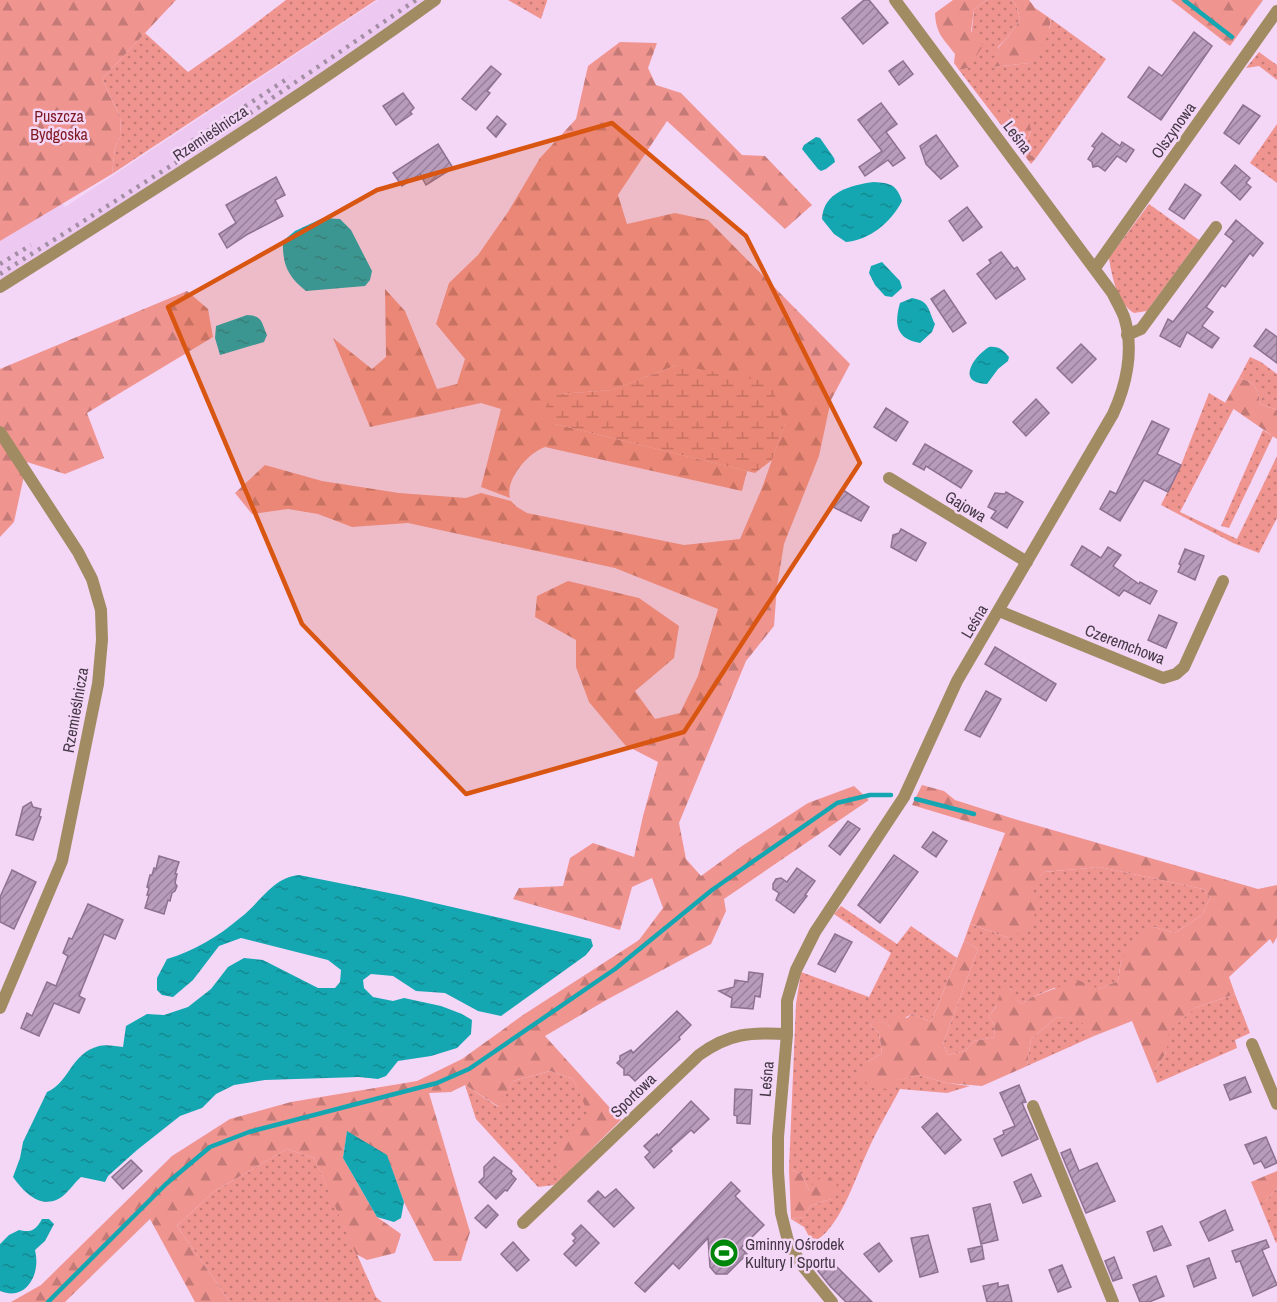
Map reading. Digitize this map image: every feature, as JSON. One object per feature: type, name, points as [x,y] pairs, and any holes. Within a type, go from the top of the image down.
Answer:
[{"type":"street","name":"Rzemieślnicza","points":[[0,287],[190,166],[384,37],[435,0]]},
{"type":"street","name":"Leśna","points":[[832,1302],[801,1263],[788,1241],[781,1213],[778,1137],[787,1034],[786,1001],[796,970],[815,932],[904,797],[957,681],[1118,404],[1127,373],[1125,320],[1113,294],[895,0]]},
{"type":"street","name":"Olszynowa","points":[[1095,268],[1277,11]]},
{"type":"street","points":[[1127,335],[1141,329],[1216,227]]},
{"type":"street","name":"Rzemieślnicza","points":[[0,432],[78,552],[92,579],[101,610],[102,640],[98,684],[62,861],[0,1008]]},
{"type":"street","name":"Gajowa","points":[[889,478],[1027,562]]},
{"type":"street","name":"Czeremchowa","points":[[999,611],[1163,678],[1176,674],[1184,667],[1223,581]]},
{"type":"street","name":"Sportowa","points":[[523,1223],[713,1044],[751,1033],[787,1034]]},
{"type":"street","points":[[1252,1044],[1277,1104]]},
{"type":"street","points":[[1033,1106],[1113,1302]]},
{"type":"highlighted area","points":[[612,123],[746,236],[860,463],[684,732],[466,794],[302,624],[168,307],[377,190]]},
{"type":"shaded area","points":[[378,0],[427,0],[357,52],[0,287],[0,220],[53,187],[65,207]]},
{"type":"green space","name":"Puszcza Bydgoska","points":[[0,0],[176,0],[102,79],[120,116],[121,136],[115,147],[112,174],[0,241]]},
{"type":"green space","points":[[286,0],[376,0],[112,174],[115,147],[121,136],[120,116],[102,79],[145,33],[188,72]]},
{"type":"green space","points":[[508,0],[547,0],[547,1],[541,19]]},
{"type":"green space","points":[[953,0],[987,0],[974,9],[971,31],[983,46],[968,68],[959,70],[954,63],[955,54],[939,31],[935,13]]},
{"type":"green space","points":[[987,0],[1012,0],[1017,7],[1020,20],[998,47],[999,54],[993,67],[1029,63],[1050,27],[1051,19],[1106,59],[1036,158],[1029,154],[1025,145],[1031,131],[1014,120],[1007,109],[1008,134],[959,70],[968,68],[974,9]]},
{"type":"green space","points":[[1012,0],[1029,0],[1035,8],[1051,19],[1048,32],[1041,48],[1029,63],[993,67],[989,61],[999,54],[998,48],[1020,20],[1017,7]]},
{"type":"green space","points":[[1171,0],[1263,0],[1230,46]]},
{"type":"green space","points":[[620,42],[657,43],[648,68],[656,85],[681,93],[742,155],[765,156],[812,205],[785,229],[667,121],[618,195],[627,224],[675,213],[708,220],[850,364],[831,400],[819,456],[784,544],[777,586],[774,626],[746,661],[679,823],[686,859],[701,876],[808,803],[854,786],[869,800],[724,899],[726,911],[711,944],[608,999],[545,1036],[621,1120],[561,1179],[558,1148],[590,1117],[573,1079],[550,1071],[513,1081],[499,1107],[465,1085],[451,1092],[429,1093],[470,1232],[461,1261],[434,1261],[404,1202],[387,1156],[347,1132],[343,1158],[377,1217],[401,1234],[395,1253],[367,1260],[356,1254],[314,1158],[287,1149],[213,1192],[177,1226],[230,1302],[195,1302],[150,1219],[65,1302],[11,1302],[41,1285],[172,1156],[230,1119],[291,1102],[417,1081],[462,1059],[523,1015],[639,940],[663,908],[652,878],[632,887],[620,930],[513,899],[519,888],[563,886],[570,858],[593,843],[634,857],[658,762],[625,745],[589,702],[576,667],[576,640],[535,617],[537,596],[568,581],[639,598],[679,626],[674,658],[635,691],[655,719],[680,713],[698,676],[718,609],[615,568],[408,523],[352,527],[318,514],[288,509],[252,514],[235,493],[265,465],[322,481],[399,493],[466,498],[481,493],[511,501],[527,513],[684,545],[740,539],[762,488],[785,423],[677,365],[612,390],[559,394],[555,424],[747,471],[742,491],[545,447],[525,461],[514,475],[509,491],[510,498],[481,487],[501,409],[481,403],[370,427],[333,338],[372,369],[386,357],[385,289],[405,311],[437,389],[457,384],[465,359],[436,324],[449,283],[478,255],[508,212],[540,158],[576,119],[588,66]]},
{"type":"green space","points":[[1259,52],[1277,65],[1277,80],[1259,66],[1246,68]]},
{"type":"green space","points":[[1007,109],[1014,120],[1024,117],[1029,121],[1031,130],[1025,145],[1029,154],[1036,158],[1031,164],[1008,134],[1009,125],[1002,119],[1003,111]]},
{"type":"green space","points":[[1277,124],[1277,183],[1250,163]]},
{"type":"green space","points":[[1149,204],[1199,240],[1147,311],[1134,313],[1128,309],[1119,296],[1109,258]]},
{"type":"green space","points":[[187,291],[208,309],[213,337],[87,413],[104,458],[65,474],[27,462],[14,522],[0,537],[0,369]]},
{"type":"green space","points":[[1250,357],[1277,374],[1277,410],[1260,404],[1259,395],[1253,383],[1239,378]]},
{"type":"green space","points":[[677,365],[770,382],[785,423],[772,460],[755,473],[555,424],[548,418],[545,409],[549,400],[559,394],[612,390]]},
{"type":"green space","points":[[1239,378],[1253,383],[1259,395],[1260,404],[1277,410],[1277,439],[1225,403]]},
{"type":"green space","points":[[1209,393],[1234,408],[1180,512],[1237,539],[1277,456],[1277,518],[1259,553],[1233,543],[1161,505],[1181,465]]},
{"type":"green space","points":[[1263,430],[1273,436],[1229,528],[1221,526]]},
{"type":"green space","points":[[922,785],[944,791],[955,800],[1011,818],[1258,889],[1277,885],[1277,937],[1273,944],[1270,939],[1229,977],[1235,994],[1195,1008],[1168,1032],[1167,1051],[1153,1073],[1132,1021],[1094,1036],[1080,1020],[1057,1017],[1031,1039],[1027,1066],[982,1086],[946,1083],[919,1075],[898,1080],[891,1090],[868,1085],[855,1076],[868,1062],[882,1053],[879,1033],[870,1025],[876,1017],[889,1026],[893,1013],[907,1018],[912,1014],[931,1022],[964,941],[978,949],[943,1044],[948,1055],[965,1051],[974,1041],[995,1037],[994,1025],[989,1016],[996,1007],[1004,982],[1022,1004],[1032,997],[1078,980],[1099,989],[1118,981],[1121,961],[1138,937],[1154,927],[1175,933],[1202,915],[1210,898],[1203,889],[1100,867],[1044,872],[1028,888],[1040,906],[1025,930],[1009,938],[970,924],[1005,833],[912,805]]},
{"type":"green space","points":[[1100,867],[1203,889],[1210,898],[1202,915],[1175,933],[1154,927],[1121,961],[1118,981],[1099,989],[1054,988],[1022,1004],[1013,997],[1010,988],[989,1016],[994,1025],[995,1037],[974,1041],[965,1051],[948,1055],[943,1044],[978,949],[964,941],[970,924],[1009,938],[1027,888],[1044,872]]},
{"type":"green space","points":[[841,906],[897,944],[911,926],[957,958],[931,1022],[912,1014],[889,1026],[876,1018],[870,1025],[879,1033],[882,1053],[868,1062],[897,1080],[919,1075],[946,1083],[970,1086],[947,1093],[900,1089],[839,1215],[822,1236],[812,1242],[804,1227],[791,1219],[804,1217],[810,1206],[831,1199],[809,1190],[801,1174],[789,1169],[796,1004],[801,972],[869,997],[891,953],[834,914]]},
{"type":"green space","points":[[1235,994],[1250,1033],[1235,1040],[1237,1048],[1157,1083],[1153,1073],[1167,1051],[1167,1032],[1195,1008]]},
{"type":"green space","points":[[1057,1017],[1080,1019],[1094,1036],[1027,1066],[1031,1039]]},
{"type":"green space","points":[[550,1071],[573,1079],[591,1117],[559,1148],[561,1179],[554,1185],[538,1187],[476,1119],[465,1085],[498,1107],[513,1081]]},
{"type":"green space","points":[[287,1149],[314,1158],[376,1297],[382,1302],[230,1302],[177,1226],[213,1192]]},
{"type":"green space","points":[[789,1169],[801,1174],[809,1190],[815,1181],[828,1175],[837,1185],[831,1199],[810,1206],[804,1217],[791,1219]]},
{"type":"green space","points":[[1277,1171],[1277,1188],[1261,1206],[1251,1182]]},
{"type":"green space","points":[[1277,1188],[1277,1242],[1276,1243],[1261,1206]]},
{"type":"water","points":[[816,137],[820,138],[835,162],[821,171],[802,149]]},
{"type":"water","points":[[874,182],[895,188],[902,201],[879,229],[863,238],[846,242],[834,234],[822,219],[827,202],[848,188]]},
{"type":"water","points":[[323,218],[340,219],[351,230],[372,271],[370,280],[365,286],[306,291],[287,269],[283,241],[295,231]]},
{"type":"water","points":[[882,262],[900,281],[902,288],[892,297],[885,296],[875,285],[869,273],[871,266]]},
{"type":"water","points":[[912,298],[925,304],[935,324],[932,332],[920,343],[906,338],[897,324],[900,303]]},
{"type":"water","points":[[247,315],[261,320],[267,335],[264,342],[220,355],[215,338],[216,326]]},
{"type":"water","points":[[989,347],[1003,350],[1009,357],[1008,361],[998,369],[987,384],[978,383],[972,379],[970,369],[983,351]]},
{"type":"water","points":[[299,875],[404,896],[591,939],[593,946],[586,955],[501,1016],[478,1011],[445,993],[416,991],[393,976],[371,974],[363,980],[364,988],[373,997],[393,1001],[404,998],[441,1006],[472,1020],[471,1034],[457,1048],[431,1056],[398,1061],[386,1076],[378,1079],[359,1077],[265,1080],[234,1085],[216,1094],[202,1108],[180,1116],[137,1150],[108,1176],[105,1182],[81,1177],[63,1196],[46,1202],[27,1193],[13,1177],[23,1142],[47,1092],[61,1082],[76,1061],[89,1050],[105,1045],[123,1047],[126,1026],[147,1014],[164,1015],[188,1007],[211,989],[228,967],[244,958],[263,960],[318,988],[335,988],[340,982],[341,970],[328,960],[241,938],[219,946],[193,980],[173,997],[162,995],[157,990],[157,978],[167,959],[187,952],[215,937],[232,925],[282,880]]},
{"type":"water","points":[[347,1131],[387,1155],[404,1202],[401,1218],[394,1222],[377,1217],[343,1158]]},
{"type":"water","points":[[42,1219],[49,1219],[54,1224],[45,1241],[35,1250],[36,1268],[30,1283],[18,1292],[0,1291],[0,1244],[9,1235],[19,1230],[33,1230]]},
{"type":"building","points":[[864,0],[869,0],[888,23],[863,44],[842,18]]},
{"type":"building","points":[[1194,32],[1212,46],[1161,120],[1128,97],[1149,67],[1162,76]]},
{"type":"building","points":[[903,61],[913,74],[899,85],[889,71]]},
{"type":"building","points":[[491,66],[501,74],[487,91],[490,93],[476,110],[462,99]]},
{"type":"building","points":[[403,93],[414,108],[410,112],[412,114],[396,125],[383,106]]},
{"type":"building","points":[[881,103],[897,124],[886,132],[905,158],[893,166],[888,160],[865,176],[859,167],[882,151],[858,120]]},
{"type":"building","points":[[1243,105],[1260,116],[1239,144],[1224,133]]},
{"type":"building","points":[[497,116],[506,124],[496,137],[487,128]]},
{"type":"building","points":[[1102,133],[1120,146],[1122,142],[1134,150],[1126,162],[1117,156],[1105,171],[1098,166],[1093,167],[1092,162],[1088,159],[1095,148],[1092,146]]},
{"type":"building","points":[[936,135],[958,166],[941,179],[926,164],[920,146]]},
{"type":"building","points":[[438,144],[453,168],[426,185],[420,174],[402,186],[393,173]]},
{"type":"building","points":[[1235,165],[1250,178],[1246,183],[1251,187],[1240,200],[1221,183]]},
{"type":"building","points":[[276,177],[285,195],[275,200],[283,216],[227,248],[219,234],[236,223],[226,205]]},
{"type":"building","points":[[1185,184],[1201,195],[1184,219],[1169,209]]},
{"type":"building","points":[[967,207],[982,227],[963,241],[949,221]]},
{"type":"building","points":[[1236,220],[1263,243],[1253,256],[1250,253],[1225,287],[1222,285],[1206,307],[1213,312],[1202,326],[1219,338],[1212,348],[1187,332],[1180,347],[1160,336],[1168,319],[1173,322],[1234,241],[1225,234]]},
{"type":"building","points":[[1001,252],[1014,269],[1017,267],[1025,279],[996,299],[977,274],[991,263],[989,260]]},
{"type":"building","points":[[944,290],[966,323],[953,332],[931,299]]},
{"type":"building","points":[[1266,329],[1277,337],[1277,363],[1254,346]]},
{"type":"building","points":[[1081,344],[1096,359],[1072,383],[1057,368]]},
{"type":"building","points":[[1036,399],[1049,413],[1026,436],[1013,422]]},
{"type":"building","points":[[886,408],[908,422],[896,441],[874,427]]},
{"type":"building","points":[[1152,421],[1169,429],[1157,454],[1181,465],[1168,492],[1144,480],[1120,521],[1100,509],[1110,491],[1116,494]]},
{"type":"building","points":[[925,444],[972,471],[961,488],[926,466],[924,470],[913,464]]},
{"type":"building","points":[[843,490],[869,507],[861,521],[833,507]]},
{"type":"building","points":[[1006,492],[1023,502],[1007,528],[991,518],[996,511],[988,507],[995,493],[1005,494]]},
{"type":"building","points":[[901,529],[926,543],[916,561],[891,547],[893,535],[899,533]]},
{"type":"building","points":[[1082,546],[1101,558],[1108,547],[1121,555],[1113,566],[1139,584],[1140,582],[1157,591],[1150,604],[1124,590],[1119,596],[1071,565]]},
{"type":"building","points":[[1185,549],[1204,556],[1195,580],[1178,572]]},
{"type":"building","points":[[1159,615],[1177,623],[1166,648],[1148,640]]},
{"type":"building","points":[[995,647],[1056,684],[1046,701],[985,664]]},
{"type":"building","points":[[986,691],[1001,699],[980,737],[965,730]]},
{"type":"building","points":[[31,802],[33,807],[41,809],[39,816],[41,817],[33,840],[16,835],[23,807]]},
{"type":"building","points":[[848,821],[860,829],[840,855],[829,846]]},
{"type":"building","points":[[933,832],[947,841],[936,857],[922,847]]},
{"type":"building","points":[[894,855],[918,872],[880,923],[858,905]]},
{"type":"building","points":[[159,856],[179,862],[175,874],[177,874],[175,883],[177,886],[170,901],[168,900],[164,914],[145,908],[149,895],[147,895],[149,888],[147,887],[150,875],[154,868],[156,869]]},
{"type":"building","points":[[797,868],[815,881],[794,913],[776,900],[779,893],[773,889],[773,884],[776,879],[781,878],[787,882]]},
{"type":"building","points":[[12,870],[36,882],[14,929],[0,922],[0,897]]},
{"type":"building","points":[[88,904],[123,920],[115,939],[104,934],[79,996],[85,999],[79,1013],[54,1003],[39,1036],[21,1028],[27,1013],[32,1016],[47,982],[56,986],[68,956],[63,953]]},
{"type":"building","points":[[835,934],[852,942],[835,972],[818,964]]},
{"type":"building","points":[[749,972],[763,974],[760,997],[755,996],[753,1009],[731,1007],[732,998],[719,991],[734,987],[735,980],[748,982]]},
{"type":"building","points":[[677,1011],[691,1025],[679,1037],[680,1039],[635,1081],[629,1075],[624,1075],[624,1069],[617,1063],[620,1056],[631,1050],[633,1053]]},
{"type":"building","points":[[1245,1077],[1251,1092],[1230,1100],[1224,1085]]},
{"type":"building","points":[[1019,1085],[1026,1102],[1022,1103],[1038,1139],[1002,1156],[994,1139],[1004,1134],[1003,1131],[1015,1126],[1000,1093]]},
{"type":"building","points":[[735,1089],[752,1090],[750,1124],[737,1123],[737,1116],[734,1115]]},
{"type":"building","points":[[691,1101],[709,1119],[694,1133],[691,1130],[654,1168],[645,1157],[650,1152],[644,1146],[657,1134],[658,1136]]},
{"type":"building","points":[[937,1113],[961,1140],[945,1154],[922,1127]]},
{"type":"building","points":[[1266,1137],[1277,1163],[1265,1168],[1261,1161],[1254,1164],[1245,1145]]},
{"type":"building","points":[[1070,1149],[1079,1171],[1097,1163],[1115,1201],[1086,1213],[1061,1153]]},
{"type":"building","points":[[494,1157],[512,1171],[511,1174],[516,1179],[507,1191],[505,1190],[496,1199],[479,1182],[484,1177],[484,1167]]},
{"type":"building","points":[[131,1160],[142,1171],[123,1189],[112,1177]]},
{"type":"building","points":[[1031,1174],[1041,1196],[1023,1203],[1014,1182]]},
{"type":"building","points":[[731,1182],[740,1191],[735,1196],[764,1225],[741,1248],[747,1254],[727,1274],[716,1274],[710,1267],[708,1238],[679,1269],[673,1263],[645,1292],[635,1283]]},
{"type":"building","points":[[616,1189],[634,1208],[614,1227],[588,1201],[598,1191],[605,1198]]},
{"type":"building","points":[[990,1204],[998,1240],[981,1244],[973,1208]]},
{"type":"building","points":[[488,1205],[498,1215],[486,1228],[475,1218]]},
{"type":"building","points":[[1225,1210],[1233,1230],[1209,1241],[1200,1222]]},
{"type":"building","points":[[581,1225],[599,1243],[576,1266],[564,1254],[575,1243],[573,1241],[576,1238],[572,1234]]},
{"type":"building","points":[[1162,1226],[1171,1245],[1154,1251],[1147,1232]]},
{"type":"building","points":[[928,1235],[938,1272],[920,1277],[911,1238]]},
{"type":"building","points":[[1266,1240],[1269,1247],[1262,1250],[1277,1285],[1253,1296],[1240,1261],[1236,1262],[1232,1251]]},
{"type":"building","points":[[513,1242],[529,1260],[517,1271],[501,1254]]},
{"type":"building","points":[[879,1243],[892,1261],[879,1272],[864,1254]]},
{"type":"building","points":[[982,1246],[984,1259],[971,1262],[968,1249]]},
{"type":"building","points":[[1114,1257],[1122,1278],[1113,1281],[1105,1261]]},
{"type":"building","points":[[1209,1258],[1216,1278],[1194,1287],[1187,1266]]},
{"type":"building","points":[[829,1259],[872,1302],[846,1302],[830,1286],[818,1271]]},
{"type":"building","points":[[1062,1265],[1071,1287],[1058,1292],[1049,1270]]},
{"type":"building","points":[[1156,1276],[1164,1296],[1149,1302],[1140,1302],[1133,1285]]},
{"type":"building","points":[[998,1283],[998,1287],[1008,1285],[1012,1302],[987,1302],[983,1286]]},
{"type":"waterway","points":[[1184,0],[1232,37]]},
{"type":"waterway","points":[[48,1302],[166,1184],[210,1147],[249,1132],[437,1083],[469,1069],[615,969],[712,890],[837,803],[870,795],[891,795]]},
{"type":"waterway","points":[[916,799],[974,814]]},
{"type":"railway","points":[[0,274],[199,148],[416,0]]},
{"type":"railway","points":[[192,141],[290,77]]},
{"type":"railway","points":[[0,264],[31,245]]},
{"type":"place","name":"Gminny Ośrodek Kultury I Sportu","points":[[724,1253]]}]
